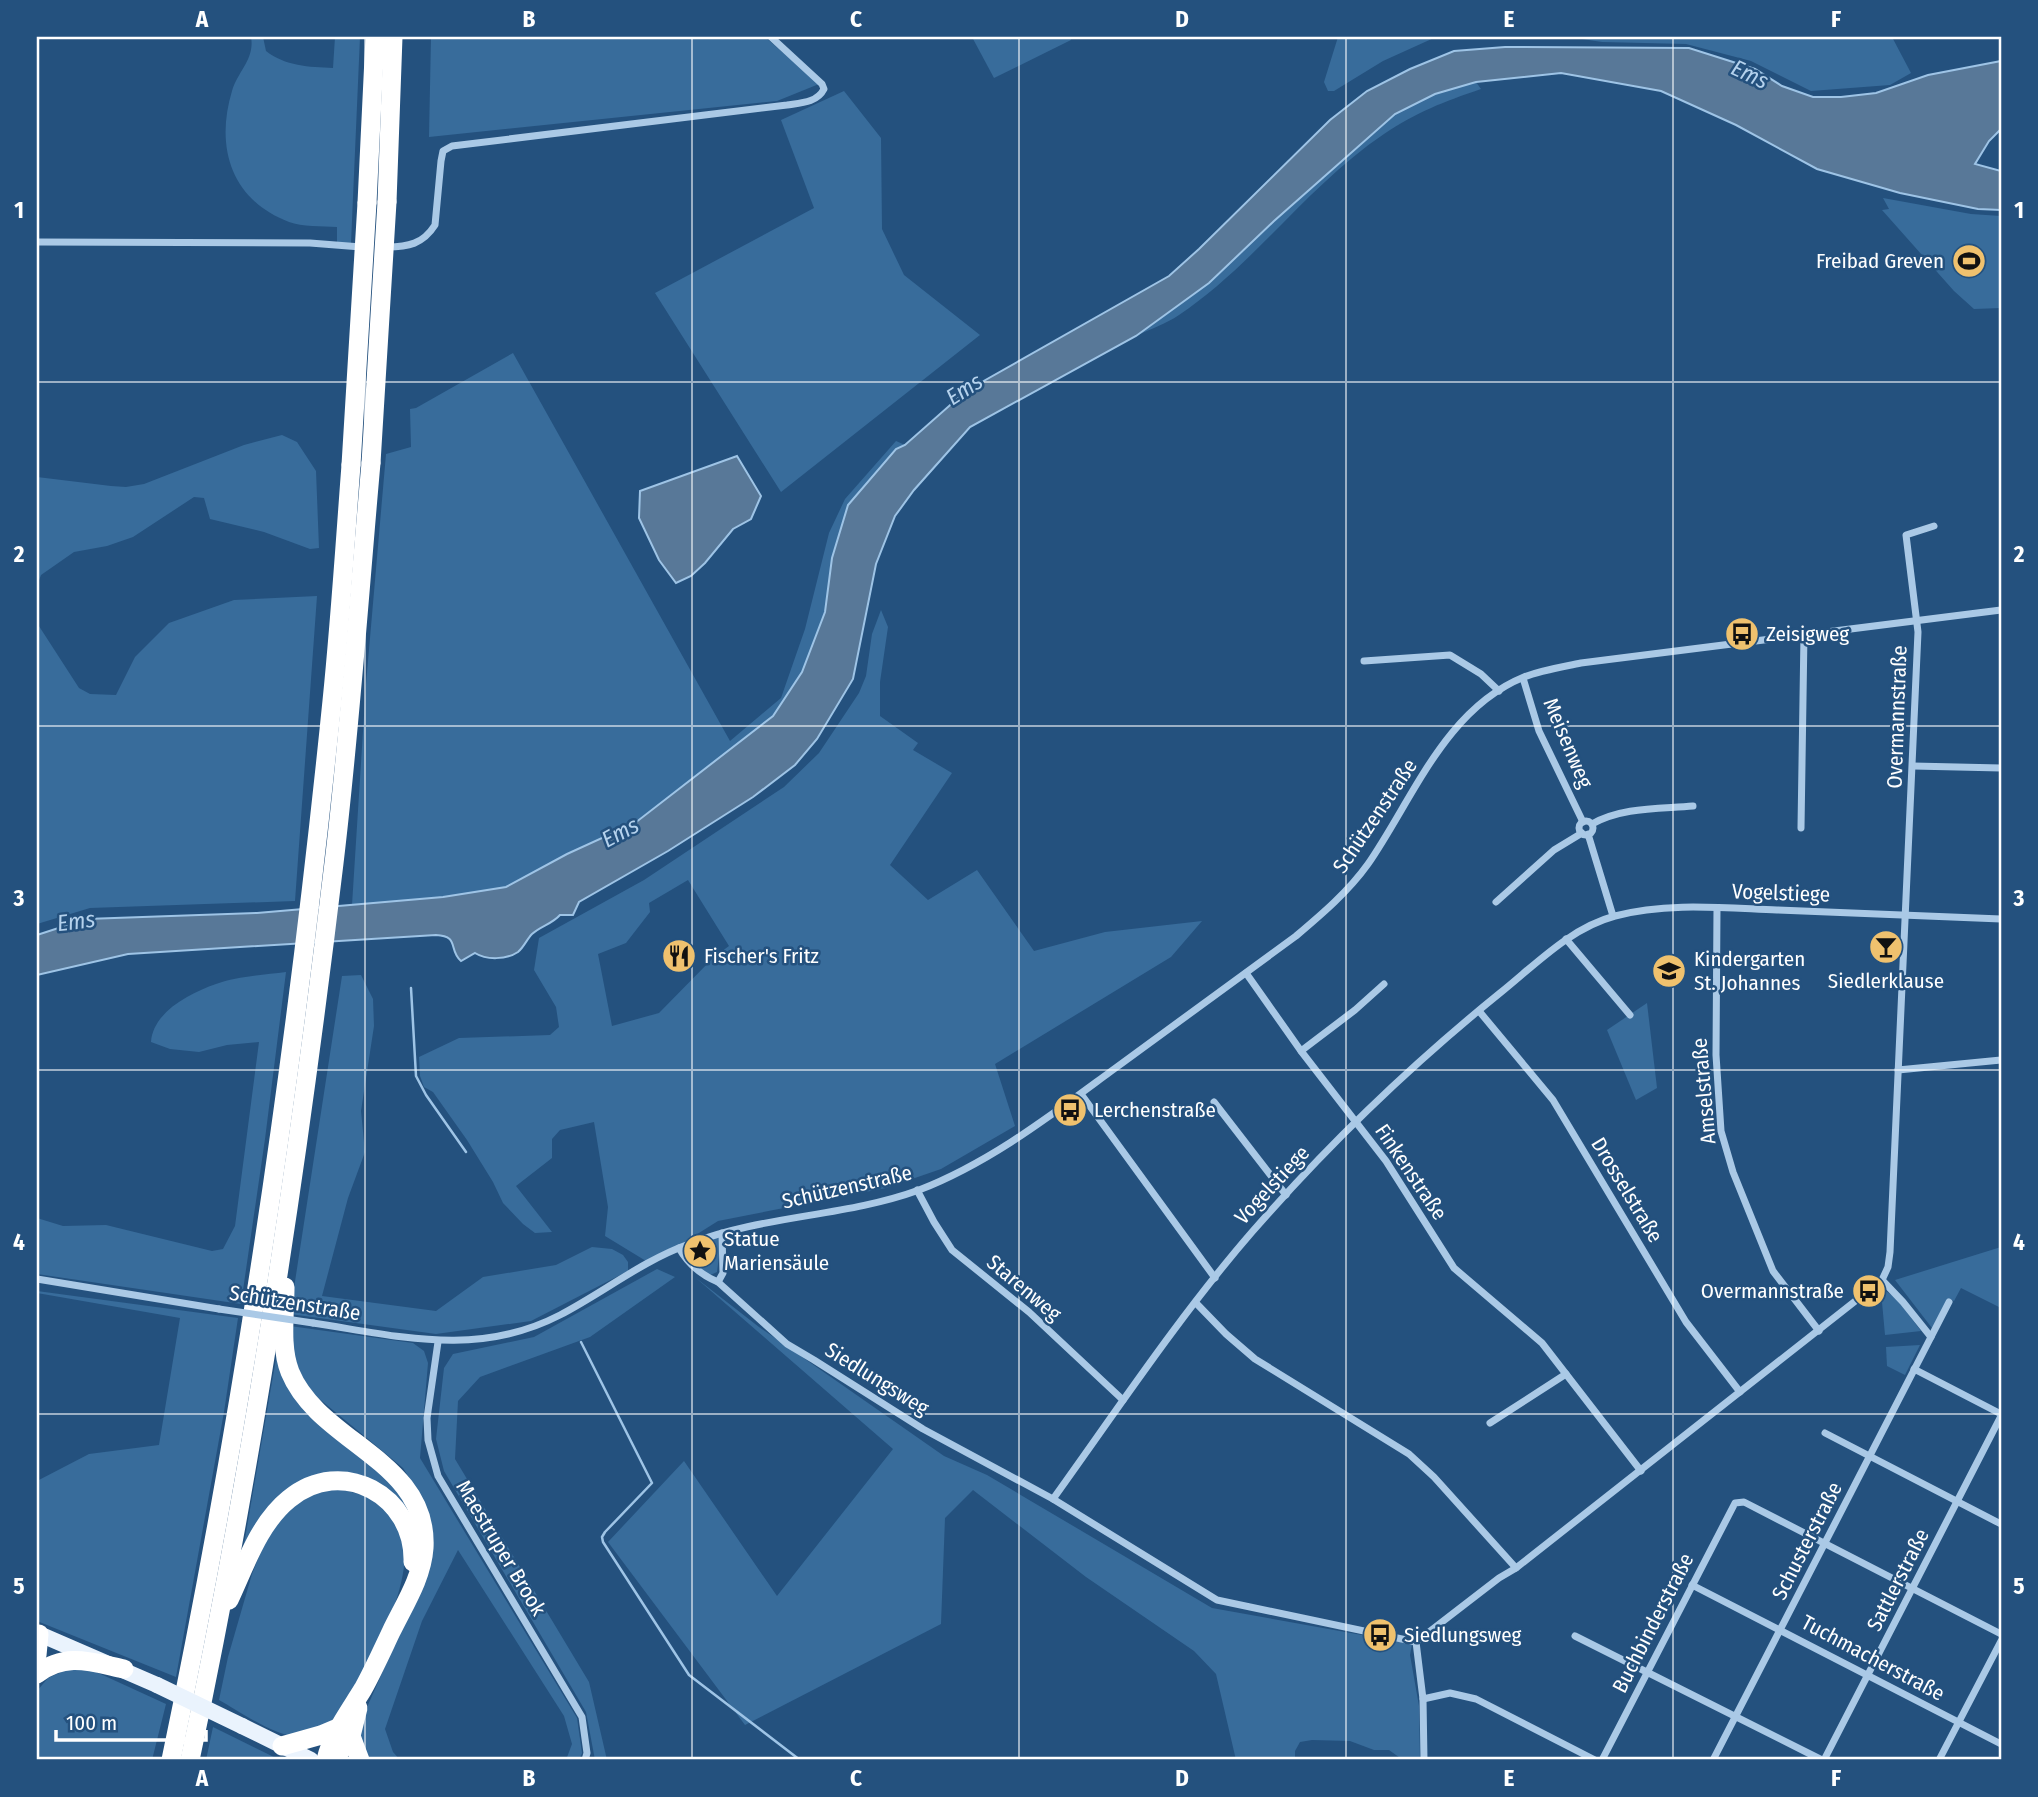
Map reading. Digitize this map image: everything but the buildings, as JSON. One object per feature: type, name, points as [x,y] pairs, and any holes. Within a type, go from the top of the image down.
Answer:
[{"type":"highway","points":[[171,1760],[233,1431],[267,1220],[314,860],[332,699],[351,465],[375,37]]},
{"type":"highway","points":[[190,1760],[218,1623],[285,1227],[334,862],[371,463],[387,202],[393,37]]},
{"type":"highway","points":[[285,1227],[285,1357],[291,1375],[312,1407],[394,1473],[415,1503],[424,1531],[424,1548],[418,1579],[363,1688],[345,1732],[326,1760]]},
{"type":"highway","points":[[218,1623],[267,1524],[289,1498],[319,1483],[355,1483],[392,1503],[409,1531],[412,1547],[407,1598]]},
{"type":"highway","points":[[37,1655],[38,1634]]},
{"type":"highway","points":[[37,1674],[57,1661],[69,1660],[89,1661],[124,1669]]},
{"type":"highway","points":[[166,1760],[179,1724]]},
{"type":"highway","points":[[282,1746],[321,1735],[345,1732]]},
{"type":"highway","points":[[334,1760],[343,1751],[345,1732]]},
{"type":"highway","points":[[345,1732],[360,1760]]},
{"type":"main road","points":[[38,1634],[124,1669],[311,1760]]},
{"type":"street","points":[[37,242],[310,243],[407,247],[429,234],[435,226],[443,151],[452,146],[786,106],[821,96],[824,89],[822,84],[771,37]]},
{"type":"street","points":[[1916,620],[1906,535],[1934,526]]},
{"type":"street","name":"Schützenstraße","points":[[37,1279],[438,1342],[484,1340],[532,1328],[559,1316],[635,1270],[679,1248],[722,1233],[824,1213],[917,1190],[964,1171],[1081,1094],[1296,936],[1351,885],[1367,865],[1450,734],[1480,704],[1523,678],[1581,663],[2001,610]]},
{"type":"street","name":"Overmannstraße","points":[[1882,1280],[1888,1267],[1890,1252],[1913,766],[1918,632],[1916,620]]},
{"type":"street","points":[[1801,828],[1804,634]]},
{"type":"street","points":[[1364,661],[1450,655],[1481,674],[1499,691]]},
{"type":"street","name":"Meisenweg","points":[[1523,678],[1539,732],[1583,822]]},
{"type":"street","points":[[1913,766],[2001,768],[2001,761]]},
{"type":"street","points":[[1496,902],[1554,850],[1593,830],[1592,824],[1605,817],[1620,813],[1693,806]]},
{"type":"street","name":"Meisenweg","points":[[1583,822],[1592,824]]},
{"type":"street","name":"Meisenweg","points":[[1583,822],[1580,827],[1585,834],[1613,916]]},
{"type":"street","name":"Vogelstiege","points":[[1053,1499],[1215,1278],[1286,1195],[1356,1123],[1479,1011],[1566,939],[1613,916],[1653,909],[1717,908],[2001,919]]},
{"type":"street","name":"Amselstraße","points":[[1717,908],[1716,1055],[1721,1131],[1732,1172],[1773,1271],[1819,1331]]},
{"type":"street","points":[[1566,939],[1630,1014]]},
{"type":"street","name":"Finkenstraße","points":[[1246,973],[1301,1051],[1386,1161],[1454,1268],[1542,1343],[1641,1471]]},
{"type":"street","points":[[1301,1051],[1384,985]]},
{"type":"street","name":"Drosselstraße","points":[[1479,1011],[1553,1100],[1685,1322],[1740,1392]]},
{"type":"street","points":[[1898,1070],[2001,1060]]},
{"type":"street","points":[[1081,1094],[1215,1278]]},
{"type":"street","points":[[1214,1102],[1286,1195]]},
{"type":"street","name":"Starenweg","points":[[917,1190],[933,1222],[952,1250],[1029,1312],[1123,1400]]},
{"type":"street","points":[[718,1282],[723,1273],[722,1233]]},
{"type":"street","name":"Siedlungsweg","points":[[679,1248],[686,1261],[706,1277],[718,1282],[788,1344],[923,1429],[1053,1499],[1217,1600],[1416,1642]]},
{"type":"street","points":[[1424,1760],[1423,1699],[1416,1642],[1641,1471],[1882,1280],[1931,1337]]},
{"type":"street","name":"Schusterstraße","points":[[1713,1760],[1949,1302]]},
{"type":"street","points":[[1196,1303],[1255,1359],[1409,1454],[1434,1477],[1516,1568]]},
{"type":"street","name":"Maestruper Brook","points":[[438,1342],[428,1418],[428,1440],[438,1476],[582,1717],[587,1753],[585,1760]]},
{"type":"street","points":[[1914,1369],[2001,1415]]},
{"type":"street","points":[[1490,1423],[1566,1374]]},
{"type":"street","name":"Sattlerstraße","points":[[1823,1760],[2001,1415]]},
{"type":"street","points":[[1825,1433],[2001,1524]]},
{"type":"street","name":"Buchbinderstraße","points":[[1602,1760],[1735,1503],[1744,1502],[1825,1543]]},
{"type":"street","points":[[1825,1543],[2001,1634]]},
{"type":"street","name":"Tuchmacherstraße","points":[[1692,1584],[2001,1744]]},
{"type":"street","points":[[1575,1636],[1823,1760]]},
{"type":"street","points":[[1939,1760],[2001,1641]]},
{"type":"street","points":[[1423,1699],[1450,1693],[1476,1699],[1595,1760]]},
{"type":"shaded area","points":[[251,37],[263,37],[266,51],[281,60],[306,66],[333,68],[335,37],[360,37],[351,243],[337,243],[337,227],[294,224],[269,212],[253,200],[232,169],[227,151],[227,112],[232,91],[251,52]]},
{"type":"shaded area","points":[[431,37],[765,37],[819,84],[777,101],[429,137]]},
{"type":"shaded area","points":[[972,37],[1070,37],[1071,40],[994,78]]},
{"type":"shaded area","points":[[1338,37],[1436,37],[1383,61],[1334,91],[1328,91],[1324,82]]},
{"type":"shaded area","points":[[1569,37],[1892,37],[1911,73],[1890,85],[1811,91],[1751,61],[1686,44],[1602,42]]},
{"type":"shaded area","points":[[1476,82],[1481,89],[1442,103],[1408,120],[1356,154],[1207,295],[1174,318],[1136,336],[1209,283],[1274,221],[1395,114],[1435,94]]},
{"type":"shaded area","points":[[844,91],[881,138],[882,229],[904,275],[980,335],[781,492],[655,293],[814,208],[781,120]]},
{"type":"shaded area","name":"Freibad Greven","points":[[1883,198],[1971,214],[2001,216],[2001,308],[1974,309],[1954,291],[1882,210],[1889,209]]},
{"type":"shaded area","points":[[513,353],[730,741],[781,698],[805,629],[829,533],[845,499],[896,441],[905,445],[896,449],[848,505],[832,558],[825,611],[802,672],[773,716],[635,823],[567,854],[506,887],[443,897],[352,905],[366,684],[386,454],[411,447],[410,409]]},
{"type":"shaded area","points":[[282,435],[297,442],[316,471],[319,548],[310,549],[264,532],[210,519],[204,498],[194,497],[133,537],[107,546],[74,552],[41,575],[37,586],[37,477],[126,487],[144,484],[244,445]]},
{"type":"shaded area","points":[[317,596],[295,901],[90,908],[37,924],[37,623],[79,688],[90,694],[116,695],[135,657],[169,623],[234,600]]},
{"type":"shaded area","points":[[881,610],[888,627],[880,682],[880,716],[918,743],[913,750],[952,773],[890,865],[928,900],[977,870],[1034,951],[1105,932],[1202,921],[1171,957],[995,1064],[1015,1126],[941,1169],[886,1188],[718,1221],[683,1243],[646,1261],[605,1236],[608,1207],[594,1122],[560,1130],[552,1139],[552,1158],[516,1186],[552,1232],[535,1233],[503,1203],[467,1140],[433,1092],[424,1087],[420,1076],[419,1057],[459,1038],[550,1035],[559,1027],[556,1007],[534,970],[539,938],[644,880],[784,787],[819,753],[859,693],[866,676],[872,634]],"holes":[[[688,880],[729,946],[714,957],[659,1013],[612,1026],[598,954],[626,943],[650,912],[649,903]]]},
{"type":"shaded area","points":[[286,972],[241,1304],[37,1274],[37,1218],[63,1226],[106,1225],[212,1251],[223,1249],[235,1226],[259,1042],[227,1045],[199,1052],[170,1049],[151,1042],[153,1031],[174,1005],[206,988],[233,979]]},
{"type":"shaded area","points":[[361,975],[373,999],[374,1026],[361,1111],[365,1152],[348,1198],[322,1296],[436,1311],[483,1277],[556,1265],[592,1247],[612,1249],[623,1255],[628,1262],[628,1271],[531,1321],[436,1334],[290,1314],[342,976]]},
{"type":"shaded area","points":[[1647,1003],[1657,1088],[1636,1100],[1607,1030]]},
{"type":"shaded area","points":[[722,1233],[717,1272],[706,1277],[679,1248]]},
{"type":"shaded area","points":[[2001,1247],[2001,1308],[1961,1288],[1954,1301],[1948,1298],[1932,1328],[1895,1280]]},
{"type":"shaded area","points":[[657,1269],[675,1277],[590,1337],[480,1377],[458,1401],[455,1459],[589,1682],[607,1760],[595,1760],[586,1712],[444,1471],[436,1439],[444,1368],[453,1354],[534,1337]]},
{"type":"shaded area","points":[[696,1278],[759,1327],[944,1456],[987,1475],[1212,1608],[1412,1644],[1410,1655],[1419,1706],[1420,1760],[1403,1760],[1389,1750],[1374,1750],[1350,1741],[1312,1740],[1300,1742],[1295,1751],[1295,1760],[1236,1760],[1216,1674],[1194,1651],[1086,1577],[973,1490],[945,1518],[941,1624],[745,1725],[608,1542],[684,1461],[777,1596],[893,1449]]},
{"type":"shaded area","points":[[1883,1289],[1896,1298],[1921,1331],[1885,1335]]},
{"type":"shaded area","points":[[37,1291],[238,1318],[224,1412],[176,1677],[37,1621],[37,1481],[89,1454],[159,1445],[180,1318]]},
{"type":"shaded area","points":[[290,1326],[413,1343],[424,1351],[428,1363],[420,1458],[577,1718],[582,1753],[579,1760],[566,1760],[572,1744],[564,1716],[458,1550],[422,1621],[385,1729],[393,1752],[400,1760],[368,1760],[359,1740],[368,1705],[420,1587],[415,1487],[403,1468],[317,1397],[303,1381],[292,1356]]},
{"type":"shaded area","points":[[1920,1345],[1905,1375],[1887,1366],[1886,1347]]},
{"type":"shaded area","points":[[278,1347],[282,1364],[386,1470],[418,1524],[381,1490],[302,1485],[238,1579]]},
{"type":"shaded area","points":[[335,1489],[369,1498],[390,1513],[402,1533],[405,1558],[401,1584],[380,1639],[342,1710],[330,1722],[312,1731],[296,1736],[288,1735],[268,1728],[219,1700],[228,1657],[252,1574],[266,1539],[280,1518],[306,1496]]},
{"type":"shaded area","points":[[68,1669],[94,1671],[166,1704],[152,1760],[37,1760],[37,1691],[48,1678]]},
{"type":"shaded area","points":[[213,1727],[280,1760],[206,1760]]},
{"type":"water","name":"Ems","points":[[1505,47],[1689,48],[1755,69],[1782,86],[1813,97],[1876,93],[1928,75],[2001,61],[2001,129],[1989,141],[1975,164],[2001,171],[2001,210],[1978,209],[1900,193],[1817,169],[1736,125],[1661,91],[1561,73],[1476,82],[1435,94],[1395,114],[1274,221],[1209,283],[1136,336],[970,427],[914,490],[895,516],[876,564],[853,679],[817,739],[795,765],[753,797],[668,851],[579,902],[573,915],[560,915],[535,931],[518,952],[508,957],[496,958],[475,953],[461,961],[451,941],[436,935],[128,954],[37,975],[37,935],[86,919],[257,913],[443,897],[506,887],[567,854],[635,823],[773,716],[802,672],[825,612],[832,558],[848,505],[896,449],[905,445],[966,391],[1169,276],[1330,120],[1367,91],[1454,51]]},
{"type":"water","points":[[737,456],[761,496],[751,519],[733,529],[691,576],[676,583],[659,560],[639,518],[640,491]]},
{"type":"waterway","points":[[411,988],[416,1076],[466,1152]]},
{"type":"waterway","points":[[581,1342],[652,1483],[605,1532],[603,1542],[689,1675],[800,1760]]},
{"type":"place","name":"Freibad Greven","points":[[1969,261]]},
{"type":"place","name":"Zeisigweg","points":[[1742,634]]},
{"type":"place","name":"Siedlerklause","points":[[1886,947]]},
{"type":"place","name":"Fischer's Fritz","points":[[679,956]]},
{"type":"place","name":"Kindergarten St. Johannes","points":[[1669,971]]},
{"type":"place","name":"Lerchenstraße","points":[[1070,1110]]},
{"type":"place","name":"Statue Mariensäule","points":[[700,1251]]},
{"type":"place","name":"Overmannstraße","points":[[1869,1291]]},
{"type":"place","name":"Siedlungsweg","points":[[1380,1635]]}]
